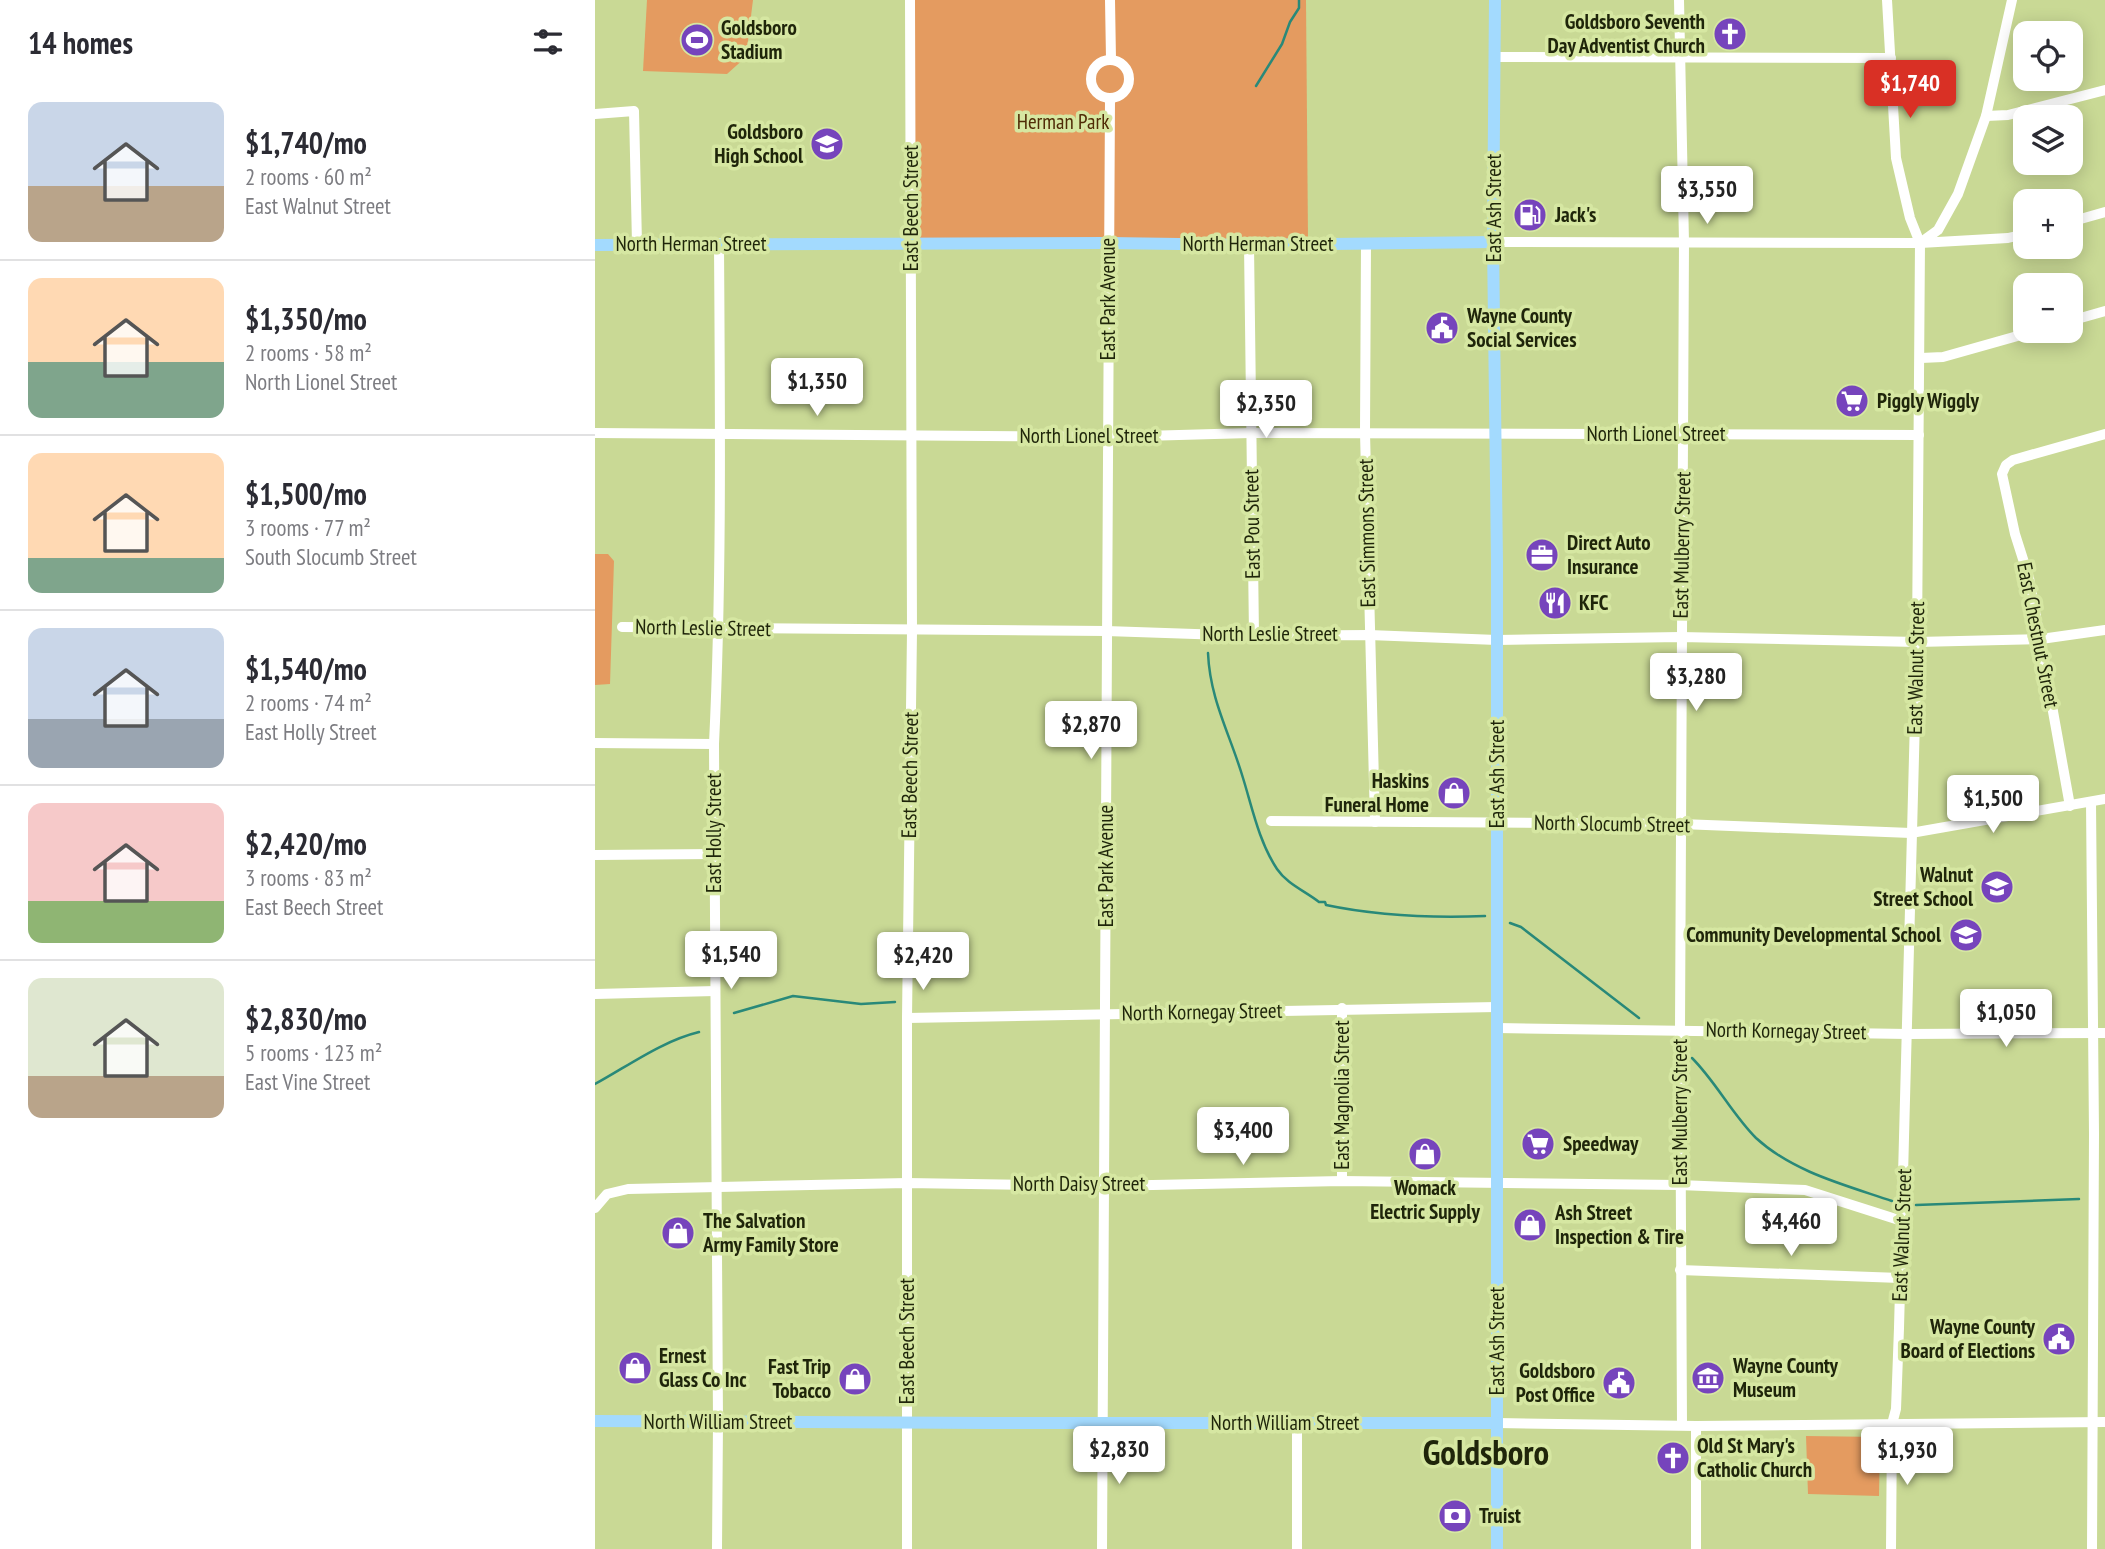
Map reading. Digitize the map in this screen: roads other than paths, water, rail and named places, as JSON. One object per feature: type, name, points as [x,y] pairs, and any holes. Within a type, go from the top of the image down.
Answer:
[{"type":"main road","name":"East Ash Street","points":[[1495,0],[1493,242],[1497,640],[1497,1549]]},
{"type":"main road","name":"North Herman Street","points":[[595,245],[1249,245],[1493,242]]},
{"type":"main road","name":"North William Street","points":[[595,1421],[1497,1423]]},
{"type":"street","name":"East Beech Street","points":[[907,1549],[907,1018],[912,631],[910,0]]},
{"type":"street","points":[[1110,0],[1111,59]]},
{"type":"street","name":"East Mulberry Street","points":[[1679,0],[1684,434],[1679,1185],[1682,1426]]},
{"type":"street","name":"East Walnut Street","points":[[1887,0],[1896,158],[1910,218],[1920,243],[1921,358],[1917,642],[1901,1278],[1896,1409],[1892,1424],[1891,1549]]},
{"type":"street","points":[[1920,243],[1938,230],[1958,194],[1986,116],[2012,0]]},
{"type":"street","points":[[1495,58],[1891,58]]},
{"type":"street","points":[[1111,59],[1123,65],[1129,80],[1122,94],[1110,99],[1095,92],[1090,78],[1097,63],[1111,59]]},
{"type":"street","points":[[1986,116],[2008,115],[2105,90]]},
{"type":"street","name":"East Park Avenue","points":[[1102,1549],[1110,99]]},
{"type":"street","points":[[595,114],[634,111],[637,244]]},
{"type":"street","points":[[2083,218],[2105,212]]},
{"type":"street","name":"North Herman Street","points":[[1493,242],[1920,243],[2013,237]]},
{"type":"street","name":"East Holly Street","points":[[717,1549],[714,744],[721,433],[719,243]]},
{"type":"street","name":"East Simmons Street","points":[[1366,243],[1365,433],[1375,822]]},
{"type":"street","name":"East Pou Street","points":[[1249,245],[1254,636]]},
{"type":"street","points":[[2083,317],[2105,311]]},
{"type":"street","points":[[1921,358],[1943,357],[2013,337]]},
{"type":"street","name":"North Lionel Street","points":[[595,433],[1108,437],[1250,433],[1919,435]]},
{"type":"street","name":"East Chestnut Street","points":[[2070,806],[2029,578],[2015,534],[2002,474],[2006,465],[2013,460],[2105,434]]},
{"type":"street","name":"North Leslie Street","points":[[622,627],[1106,631],[1497,640],[1681,637],[1917,642],[2041,639],[2105,630]]},
{"type":"street","points":[[595,743],[714,744]]},
{"type":"street","name":"North Slocumb Street","points":[[1271,821],[1681,824],[1911,833],[2105,799]]},
{"type":"street","points":[[2091,802],[2091,1033],[2099,1134],[2092,1422],[2092,1549]]},
{"type":"street","points":[[595,855],[715,854]]},
{"type":"street","points":[[595,994],[715,991]]},
{"type":"street","name":"North Kornegay Street","points":[[907,1018],[1497,1007]]},
{"type":"street","name":"East Magnolia Street","points":[[1342,1008],[1342,1181]]},
{"type":"street","name":"North Kornegay Street","points":[[1497,1028],[1907,1034],[2105,1033]]},
{"type":"street","name":"North Daisy Street","points":[[595,1208],[607,1195],[628,1189],[907,1183],[1105,1186],[1342,1181],[1497,1185],[1679,1185],[1805,1190],[1902,1221]]},
{"type":"street","points":[[1680,1270],[1901,1278]]},
{"type":"street","name":"North William Street","points":[[1497,1423],[1696,1426],[2105,1422]]},
{"type":"street","points":[[1297,1423],[1297,1549]]},
{"type":"street","points":[[1696,1426],[1696,1549]]},
{"type":"waterway","points":[[1256,86],[1282,44],[1290,22],[1299,8],[1299,0]]},
{"type":"waterway","points":[[1208,653],[1212,686],[1257,824],[1271,859],[1286,879],[1319,902],[1346,909],[1405,915],[1485,916]]},
{"type":"waterway","points":[[1510,923],[1521,927],[1639,1018]]},
{"type":"waterway","points":[[734,1013],[793,996],[861,1004],[895,1002]]},
{"type":"waterway","points":[[595,1084],[659,1048],[699,1032]]},
{"type":"waterway","points":[[1692,1058],[1747,1129],[1771,1150],[1803,1169],[1892,1201]]},
{"type":"waterway","points":[[1916,1205],[2079,1199]]},
{"type":"place","name":"Goldsboro Seventh Day Adventist Church","points":[[1730,34]]},
{"type":"place","name":"Goldsboro Stadium","points":[[697,40]]},
{"type":"place","name":"Goldsboro High School","points":[[827,144]]},
{"type":"place","name":"Jack's","points":[[1530,215]]},
{"type":"place","name":"Wayne County Social Services","points":[[1442,328]]},
{"type":"place","name":"Piggly Wiggly","points":[[1852,401]]},
{"type":"place","name":"Direct Auto Insurance","points":[[1542,555]]},
{"type":"place","name":"KFC","points":[[1555,603]]},
{"type":"place","name":"Haskins Funeral Home","points":[[1454,793]]},
{"type":"place","name":"Walnut Street School","points":[[1997,887]]},
{"type":"place","name":"Community Developmental School","points":[[1966,935]]},
{"type":"place","name":"Speedway","points":[[1538,1144]]},
{"type":"place","name":"Womack Electric Supply","points":[[1425,1154]]},
{"type":"place","name":"Ash Street Inspection & Tire","points":[[1530,1225]]},
{"type":"place","name":"The Salvation Army Family Store","points":[[678,1233]]},
{"type":"place","name":"Wayne County Board of Elections","points":[[2059,1339]]},
{"type":"place","name":"Ernest Glass Co Inc","points":[[635,1368]]},
{"type":"place","name":"Wayne County Museum","points":[[1708,1378]]},
{"type":"place","name":"Fast Trip Tobacco","points":[[855,1379]]},
{"type":"place","name":"Goldsboro Post Office","points":[[1619,1383]]},
{"type":"place","name":"Old St Mary's Catholic Church","points":[[1673,1458]]},
{"type":"place","name":"Truist","points":[[1455,1516]]},
{"type":"district","name":"Goldsboro","points":[[1486,1453]]},
{"type":"park label","name":"Herman Park","points":[[1063,122]]}]
